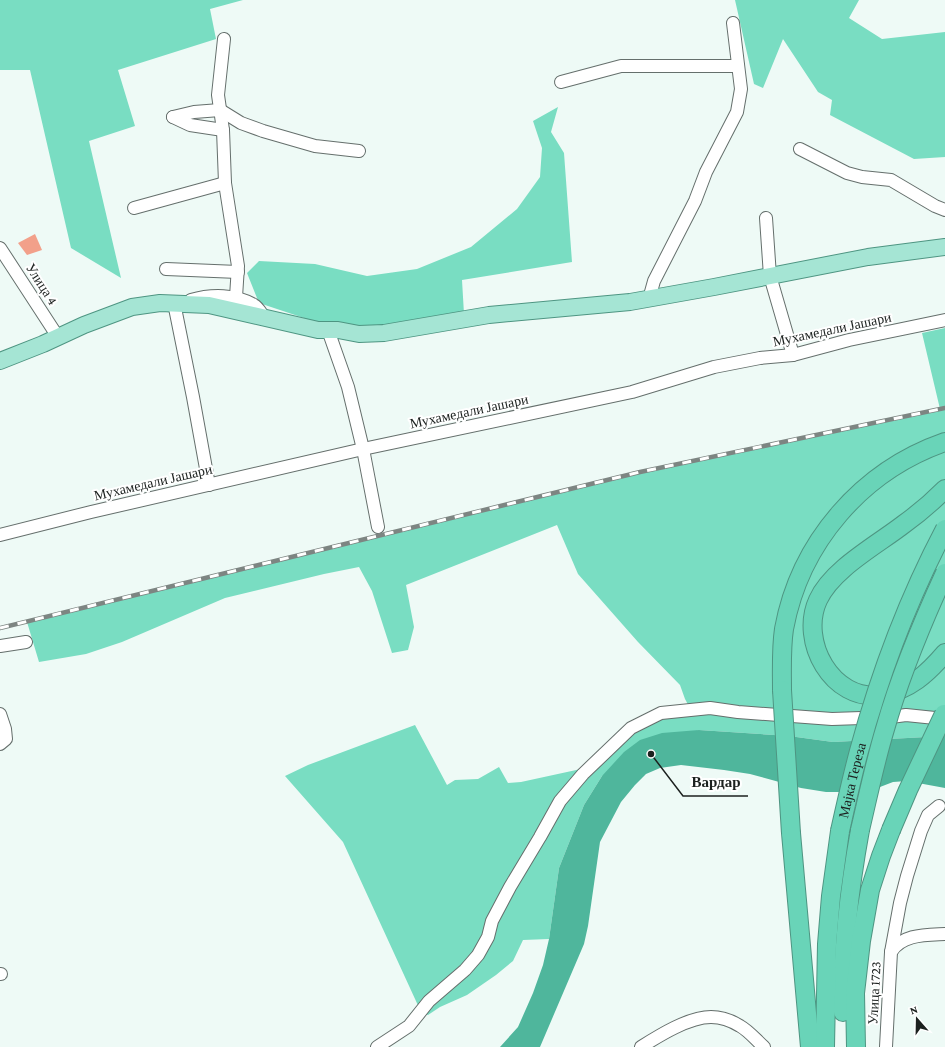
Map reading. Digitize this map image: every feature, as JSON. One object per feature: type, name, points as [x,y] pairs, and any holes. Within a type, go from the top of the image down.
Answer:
[{"type":"highway","points":[[810,1047],[791,833],[782,690],[782,645],[788,613],[802,571],[820,537],[840,512],[863,489],[877,478],[911,456],[945,442]]},
{"type":"highway","points":[[945,489],[933,501],[844,569],[828,584],[820,596],[815,608],[813,620],[813,640],[819,657],[826,668],[834,678],[844,686],[869,696],[902,690],[923,676],[945,653]]},
{"type":"highway","name":"Мајка Тереза","points":[[825,1047],[827,944],[831,896],[840,831],[859,752],[882,677],[916,590],[945,529]]},
{"type":"highway","name":"Мајка Тереза","points":[[844,1047],[842,982],[846,925],[860,830],[884,730],[907,663],[945,572]]},
{"type":"highway","points":[[856,1047],[855,993],[860,941],[870,890],[881,856],[908,790],[945,715]]},
{"type":"main road","points":[[0,361],[84,325],[132,307],[160,302],[209,305],[318,330],[338,330],[359,334],[384,333],[489,315],[630,302],[868,257],[945,247]]},
{"type":"street","points":[[649,299],[654,281],[695,201],[706,172],[737,112],[741,89],[733,23]]},
{"type":"street","points":[[224,39],[218,96],[224,130],[225,183],[238,266],[236,297]]},
{"type":"street","points":[[561,82],[621,66],[738,66]]},
{"type":"street","points":[[224,130],[190,125],[173,117],[194,112],[220,110],[241,123],[263,131],[315,146],[359,151]]},
{"type":"street","points":[[800,149],[847,173],[862,177],[891,180],[935,206],[945,210]]},
{"type":"street","points":[[134,208],[225,183]]},
{"type":"street","points":[[766,218],[770,276],[793,355]]},
{"type":"street","name":"Улица 4","points":[[0,248],[58,337]]},
{"type":"street","points":[[166,269],[238,272]]},
{"type":"street","points":[[209,485],[178,303],[199,298],[217,296],[236,297],[255,305],[264,317]]},
{"type":"street","name":"Мухамедали Јашари","points":[[0,535],[363,449],[632,392],[714,368],[760,358],[793,355],[849,340],[945,320]]},
{"type":"street","points":[[328,330],[348,387],[363,449],[378,527]]},
{"type":"street","points":[[0,646],[26,642]]},
{"type":"street","points":[[377,1047],[409,1026],[429,1001],[465,970],[478,955],[488,937],[492,921],[510,887],[560,801],[583,774],[631,728],[662,713],[710,708],[738,712],[832,719],[906,715],[945,715]]},
{"type":"street","points":[[0,714],[5,729],[6,739],[0,744]]},
{"type":"street","points":[[891,952],[900,903],[922,826],[928,815],[939,806]]},
{"type":"street","name":"Улица 1723","points":[[886,1047],[891,952],[897,944],[910,938],[945,934]]},
{"type":"street","points":[[641,1047],[676,1027],[698,1019],[712,1017],[725,1019],[742,1027],[764,1047]]},
{"type":"shaded area","points":[[0,0],[243,0],[210,9],[216,39],[118,70],[135,126],[89,141],[121,278],[71,248],[30,70],[0,70]]},
{"type":"shaded area","points":[[735,0],[859,0],[849,18],[882,39],[945,32],[945,157],[914,159],[830,115],[832,100],[818,92],[783,39],[763,88],[754,84]]},
{"type":"shaded area","points":[[558,107],[551,132],[564,153],[572,262],[462,280],[464,314],[377,328],[319,323],[259,303],[247,273],[259,261],[315,264],[367,276],[417,269],[471,247],[517,209],[540,177],[542,148],[533,121]]},
{"type":"shaded area","points":[[945,328],[945,736],[833,742],[789,736],[699,730],[602,776],[584,805],[559,868],[549,939],[523,940],[513,961],[496,975],[467,995],[440,1007],[428,1015],[421,1012],[343,842],[285,776],[308,765],[415,725],[447,785],[455,780],[478,779],[499,767],[508,783],[521,782],[590,767],[649,718],[692,712],[680,685],[638,642],[578,574],[557,525],[406,585],[414,627],[408,650],[392,653],[372,591],[359,567],[225,598],[122,642],[86,654],[39,662],[27,622],[640,472],[940,409],[922,333]]},
{"type":"shaded area","points":[[699,730],[789,736],[833,742],[945,736],[945,788],[907,781],[893,782],[867,792],[826,792],[801,788],[750,774],[681,765],[660,768],[646,774],[621,802],[600,842],[584,944],[540,1047],[500,1047],[518,1027],[533,993],[543,965],[549,939],[559,868],[584,805],[602,776],[624,752],[640,740],[662,733]]},
{"type":"building","points":[[35,234],[42,250],[27,255],[18,243]]},
{"type":"railway","points":[[0,628],[640,472],[945,408]]},
{"type":"place","name":"Вардар","points":[[651,754]]}]
